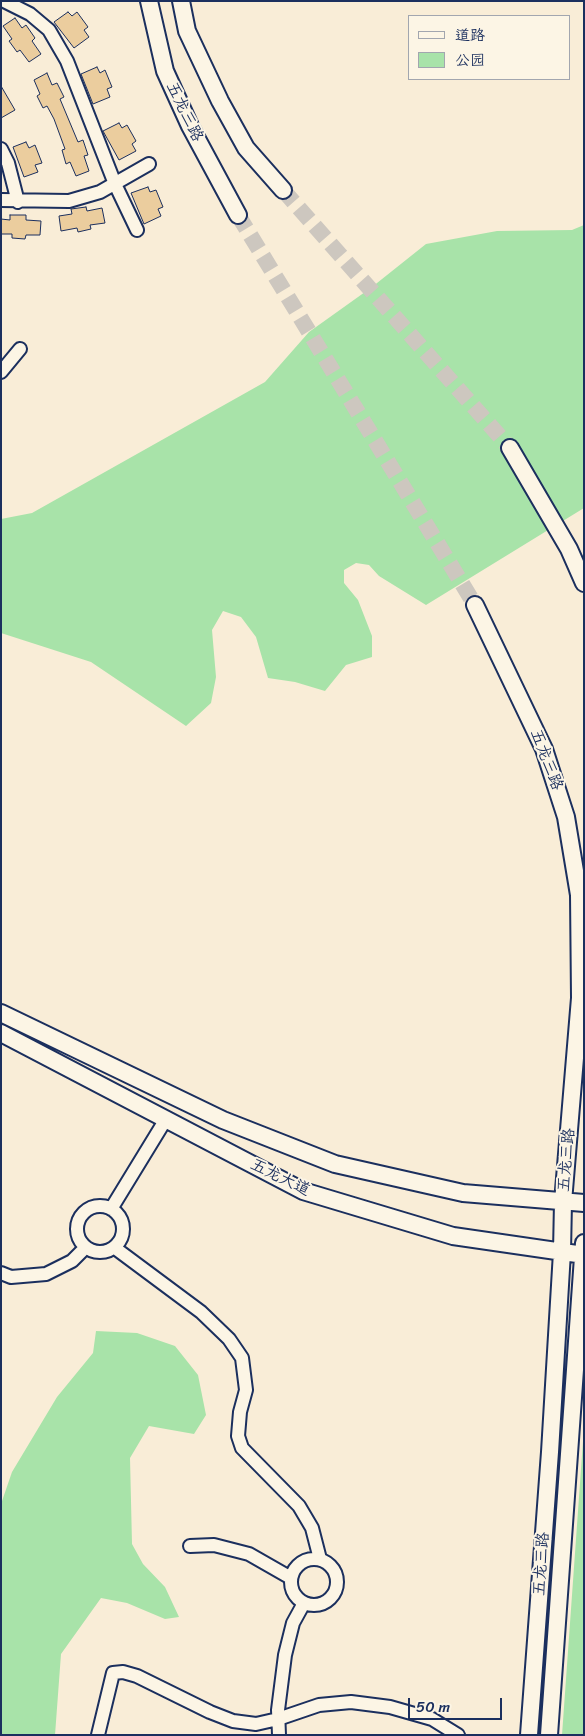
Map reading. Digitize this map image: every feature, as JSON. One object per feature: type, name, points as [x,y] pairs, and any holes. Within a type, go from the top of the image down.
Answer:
[{"type":"main road","name":"五龙三路","points":[[149,1],[165,72],[190,126],[238,215]]},
{"type":"main road","points":[[181,1],[187,31],[220,101],[246,148],[283,190]]},
{"type":"main road","points":[[510,448],[569,549],[584,583]]},
{"type":"main road","name":"五龙三路","points":[[475,605],[544,749],[566,817],[579,895],[580,998],[563,1202],[562,1252],[550,1461],[529,1735]]},
{"type":"main road","name":"五龙大道","points":[[1,1013],[223,1120],[335,1164],[463,1193],[584,1203]]},
{"type":"main road","name":"五龙大道","points":[[1,1033],[304,1192],[453,1236],[562,1252],[583,1251]]},
{"type":"main road","name":"五龙三路","points":[[549,1735],[583,1251]]},
{"type":"lane","points":[[4,1],[30,14],[49,30],[66,60],[115,184],[137,230]]},
{"type":"lane","points":[[1,149],[8,163],[18,202]]},
{"type":"lane","points":[[1,200],[18,202],[69,201],[100,192],[149,164]]},
{"type":"lane","points":[[1,372],[20,349]]},
{"type":"lane","points":[[111,1209],[166,1118]]},
{"type":"lane","points":[[96,1206],[111,1209],[117,1213],[124,1226],[120,1242],[115,1248],[100,1253],[85,1248],[77,1234],[77,1227],[83,1213],[96,1206]]},
{"type":"lane","points":[[1,1273],[11,1277],[46,1274],[72,1261],[85,1248]]},
{"type":"lane","points":[[115,1248],[201,1312],[229,1339],[242,1358],[246,1390],[240,1412],[238,1436],[242,1448],[299,1506],[312,1528],[320,1559],[333,1568],[337,1574],[336,1590],[327,1602],[320,1605],[304,1603],[294,1593],[291,1578],[294,1571],[305,1561],[320,1559]]},
{"type":"lane","points":[[190,1546],[214,1545],[249,1554],[291,1578]]},
{"type":"lane","points":[[278,1735],[285,1655],[293,1623],[304,1603]]},
{"type":"lane","points":[[98,1735],[113,1673],[124,1672],[137,1676],[210,1712],[233,1721],[256,1724],[278,1719],[319,1704],[351,1702],[390,1707],[432,1719],[458,1735]]},
{"type":"green space","points":[[584,225],[584,508],[426,605],[379,576],[369,565],[356,563],[344,570],[344,583],[358,600],[372,636],[372,657],[346,665],[325,691],[295,682],[268,678],[256,637],[241,617],[223,611],[212,630],[216,677],[211,703],[186,726],[91,662],[1,633],[1,519],[32,513],[265,382],[309,332],[372,287],[426,244],[497,231],[572,230]]},
{"type":"green space","points":[[96,1331],[137,1333],[175,1346],[198,1375],[206,1415],[194,1434],[149,1426],[130,1458],[132,1544],[143,1564],[165,1587],[179,1617],[165,1619],[127,1603],[101,1598],[61,1654],[55,1735],[1,1735],[1,1504],[12,1472],[57,1397],[93,1353]]},
{"type":"green space","points":[[584,1427],[584,1735],[562,1735]]},
{"type":"building","points":[[68,12],[72,16],[77,12],[88,27],[84,30],[89,37],[74,48],[54,22]]},
{"type":"building","points":[[15,18],[22,28],[26,25],[35,38],[32,41],[41,54],[29,62],[20,50],[17,52],[9,41],[12,39],[3,26]]},
{"type":"building","points":[[97,67],[100,73],[105,70],[112,87],[107,89],[110,97],[93,104],[81,74]]},
{"type":"building","points":[[47,73],[52,85],[57,83],[64,97],[60,99],[78,142],[83,140],[88,155],[84,156],[89,171],[76,176],[70,162],[66,164],[62,150],[65,149],[54,119],[47,106],[43,108],[37,96],[40,94],[34,80]]},
{"type":"building","points":[[1,86],[15,110],[1,118]]},
{"type":"building","points":[[119,123],[122,128],[127,125],[136,141],[132,144],[136,151],[119,160],[103,131]]},
{"type":"building","points":[[26,142],[29,148],[35,145],[42,163],[35,165],[38,172],[24,177],[13,147]]},
{"type":"building","points":[[148,187],[150,192],[156,190],[163,207],[158,209],[161,216],[144,224],[131,193]]},
{"type":"building","points":[[86,207],[87,211],[102,208],[105,223],[90,225],[91,229],[78,232],[77,228],[61,231],[59,216],[72,214],[71,209]]},
{"type":"building","points":[[10,215],[26,215],[26,220],[41,221],[40,235],[26,235],[25,239],[12,238],[12,234],[1,234],[1,219],[10,220]]},
{"type":"tunnel","points":[[283,190],[510,448]]},
{"type":"tunnel","points":[[238,215],[475,605]]}]
